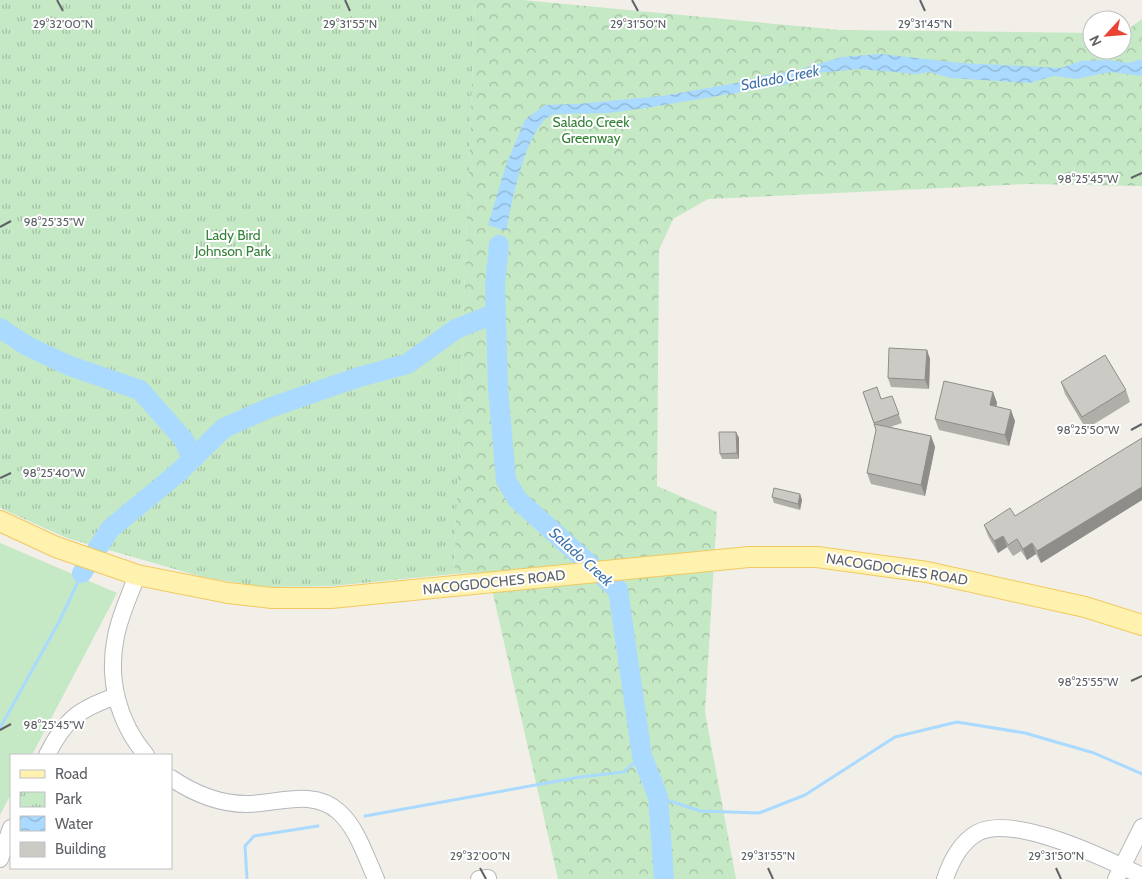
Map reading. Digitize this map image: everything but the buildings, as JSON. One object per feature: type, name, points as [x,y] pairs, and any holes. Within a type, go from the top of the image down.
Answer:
[{"type":"main road","name":"NACOGDOCHES ROAD","points":[[0,521],[56,547],[129,572],[228,593],[272,598],[331,598],[708,561],[783,556],[885,565],[998,586],[1085,607],[1142,625]]},
{"type":"street","points":[[129,572],[113,659],[116,696],[124,723],[145,754]]},
{"type":"street","points":[[47,754],[58,732],[78,713],[116,696]]},
{"type":"street","points":[[172,779],[196,792],[225,802],[246,804],[310,798],[324,803],[339,811],[348,823],[376,879]]},
{"type":"street","points":[[945,879],[956,853],[973,836],[987,829],[998,827],[1022,830],[1091,853],[1119,873],[1142,876]]},
{"type":"street","points":[[1119,873],[1142,827]]},
{"type":"street","points":[[0,859],[10,831]]},
{"type":"green space","name":"Lady Bird Johnson Park","points":[[0,0],[475,0],[454,574],[332,586],[264,587],[202,577],[67,538],[0,508]]},
{"type":"green space","name":"Salado Creek Greenway","points":[[475,0],[522,0],[840,30],[1082,33],[1082,60],[1132,60],[1132,26],[1142,19],[1142,186],[1028,184],[708,199],[673,219],[659,250],[657,486],[717,512],[705,712],[736,879],[558,879],[488,572],[454,574]]},
{"type":"green space","points":[[0,543],[117,593],[33,754],[10,754],[10,796],[0,815]]},
{"type":"water","points":[[881,54],[961,63],[1061,68],[1081,61],[1107,60],[1128,63],[1142,59],[1142,76],[1110,72],[1076,79],[1054,76],[1029,83],[950,78],[930,72],[917,74],[859,69],[818,73],[784,85],[645,108],[609,113],[554,114],[544,121],[528,148],[516,184],[506,231],[488,225],[506,165],[525,120],[545,105],[662,96],[742,82],[765,75],[791,72],[842,57]]},
{"type":"waterway","name":"Salado Creek","points":[[499,245],[495,285],[498,388],[506,480],[517,499],[618,590],[642,756],[658,797],[664,879]]},
{"type":"waterway","points":[[82,573],[110,529],[179,472],[224,428],[269,408],[359,377],[407,364],[456,329],[496,313]]},
{"type":"waterway","points":[[0,328],[27,346],[70,366],[140,390],[184,440],[192,459]]},
{"type":"waterway","points":[[0,728],[60,620],[82,573]]},
{"type":"waterway","points":[[658,797],[700,811],[759,813],[805,795],[895,737],[957,722],[1025,733],[1094,753],[1142,774]]},
{"type":"waterway","points":[[365,816],[580,777],[624,772],[642,756]]},
{"type":"waterway","points":[[247,879],[245,846],[254,836],[318,826]]}]
